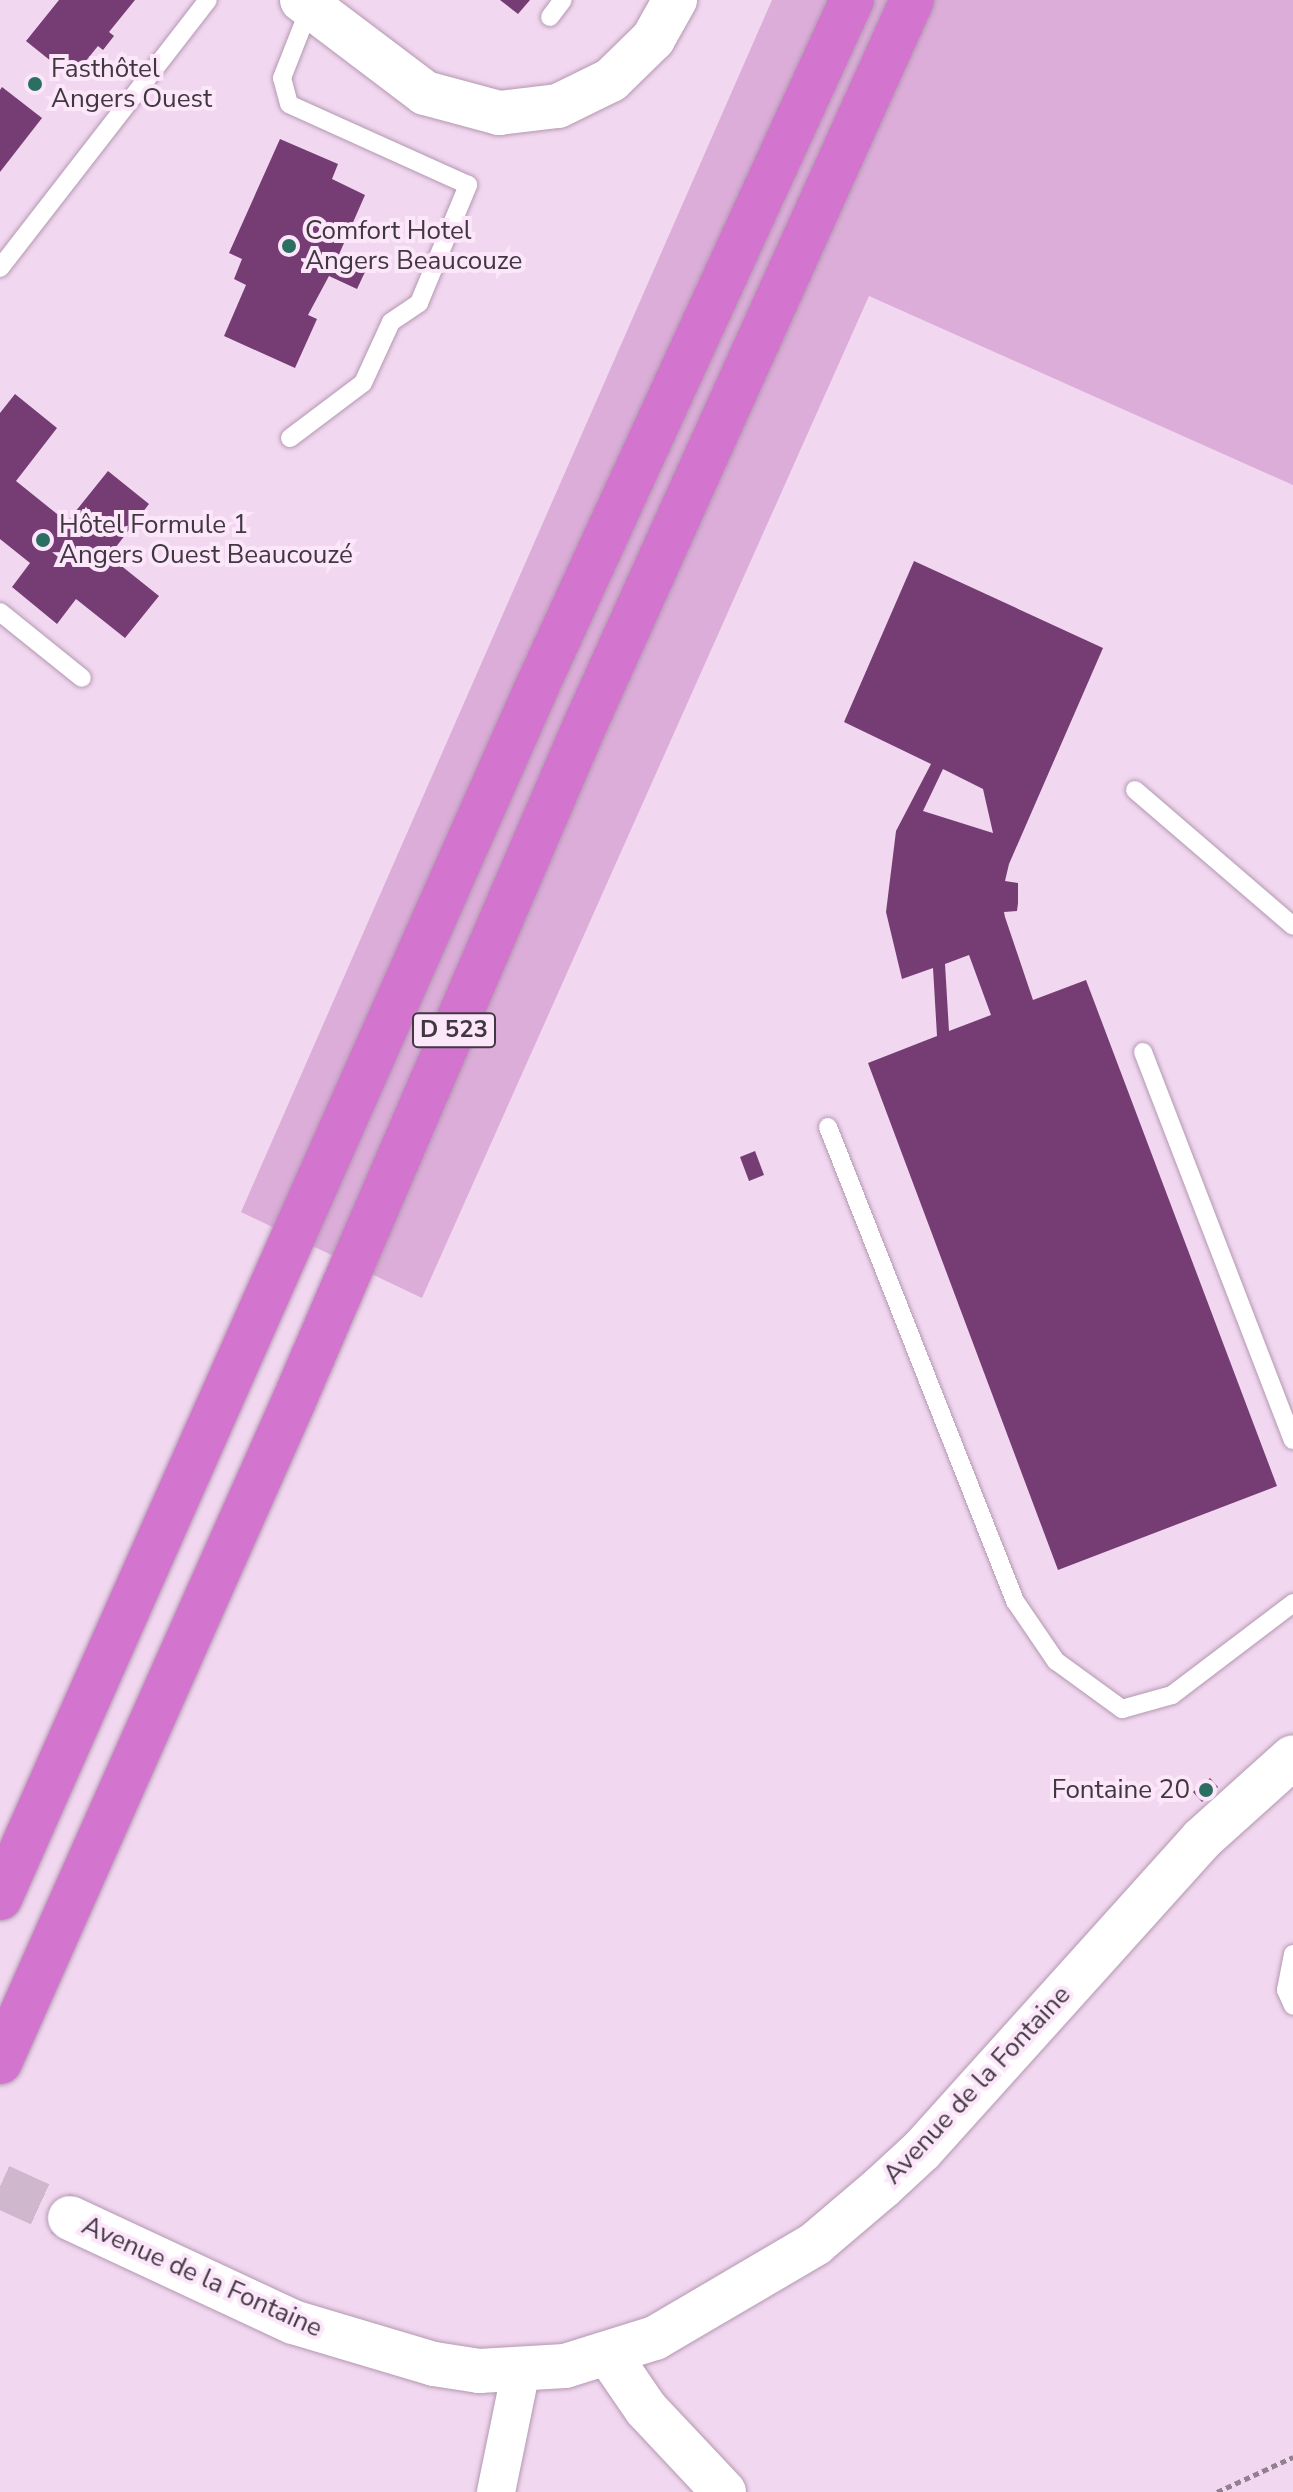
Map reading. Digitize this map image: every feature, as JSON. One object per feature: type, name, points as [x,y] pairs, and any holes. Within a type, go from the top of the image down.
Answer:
[{"type":"highway","name":"D 523","points":[[0,1898],[535,691],[852,0]]},
{"type":"highway","name":"D 523","points":[[0,2062],[293,1403],[585,725],[912,0]]},
{"type":"street","points":[[306,3],[425,93],[499,113],[558,106],[611,80],[653,39],[675,0]]},
{"type":"street","name":"Avenue de la Fontaine","points":[[70,2218],[293,2322],[434,2364],[521,2370],[609,2355],[696,2317],[815,2244],[882,2187],[922,2150],[1202,1839],[1293,1757]]},
{"type":"street","points":[[609,2355],[646,2409],[724,2492]]},
{"type":"street","points":[[496,2492],[521,2370]]},
{"type":"lane","points":[[0,268],[208,0]]},
{"type":"lane","points":[[550,17],[563,0]]},
{"type":"lane","points":[[290,438],[363,383],[391,322],[419,303],[468,185],[289,104],[282,78],[306,3]]},
{"type":"lane","points":[[0,612],[82,678]]},
{"type":"lane","points":[[1135,790],[1293,926]]},
{"type":"lane","points":[[1143,1052],[1293,1440]]},
{"type":"lane","points":[[828,1127],[1015,1601],[1056,1661],[1122,1709],[1172,1695],[1293,1603]]},
{"type":"lane","points":[[1293,1954],[1286,1971],[1293,2006]]},
{"type":"path","points":[[1217,2492],[1293,2457]]},
{"type":"shaded area","points":[[772,0],[1293,0],[1293,485],[869,296],[422,1298],[241,1212]]},
{"type":"building","points":[[59,0],[135,0],[109,32],[114,36],[103,50],[98,46],[72,78],[26,41]]},
{"type":"building","points":[[500,0],[530,0],[518,14]]},
{"type":"building","points":[[2,87],[42,118],[0,172],[0,90]]},
{"type":"building","points":[[280,139],[338,164],[332,179],[365,195],[337,259],[365,272],[357,289],[329,276],[308,315],[317,319],[295,368],[224,336],[246,285],[234,279],[242,259],[229,253]]},
{"type":"building","points":[[15,394],[57,428],[16,481],[67,522],[108,471],[149,504],[109,556],[159,596],[125,638],[76,599],[57,624],[12,587],[30,563],[0,539],[0,413]]},
{"type":"building","points":[[914,561],[1103,648],[1009,864],[1005,881],[1018,883],[1018,903],[1017,911],[1004,912],[1005,917],[1033,1000],[1086,980],[1277,1486],[1058,1570],[868,1063],[937,1036],[933,968],[902,979],[886,912],[896,831],[931,764],[844,722]],"holes":[[[943,769],[983,789],[993,833],[923,811]],[[969,955],[991,1015],[949,1031],[945,964]]]},
{"type":"building","points":[[755,1151],[764,1175],[749,1181],[740,1157]]},
{"type":"building","name":"Fontaine 20","points":[[1210,1778],[1218,1787],[1202,1802],[1193,1792]]},
{"type":"tunnel","points":[[0,2186],[70,2218]]},
{"type":"place","name":"Fasthôtel Angers Ouest","points":[[35,84]]},
{"type":"place","name":"Comfort Hotel Angers Beaucouze","points":[[289,246]]},
{"type":"place","name":"Hôtel Formule 1 Angers Ouest Beaucouzé","points":[[43,540]]},
{"type":"place","name":"Fontaine 20","points":[[1206,1790]]}]
